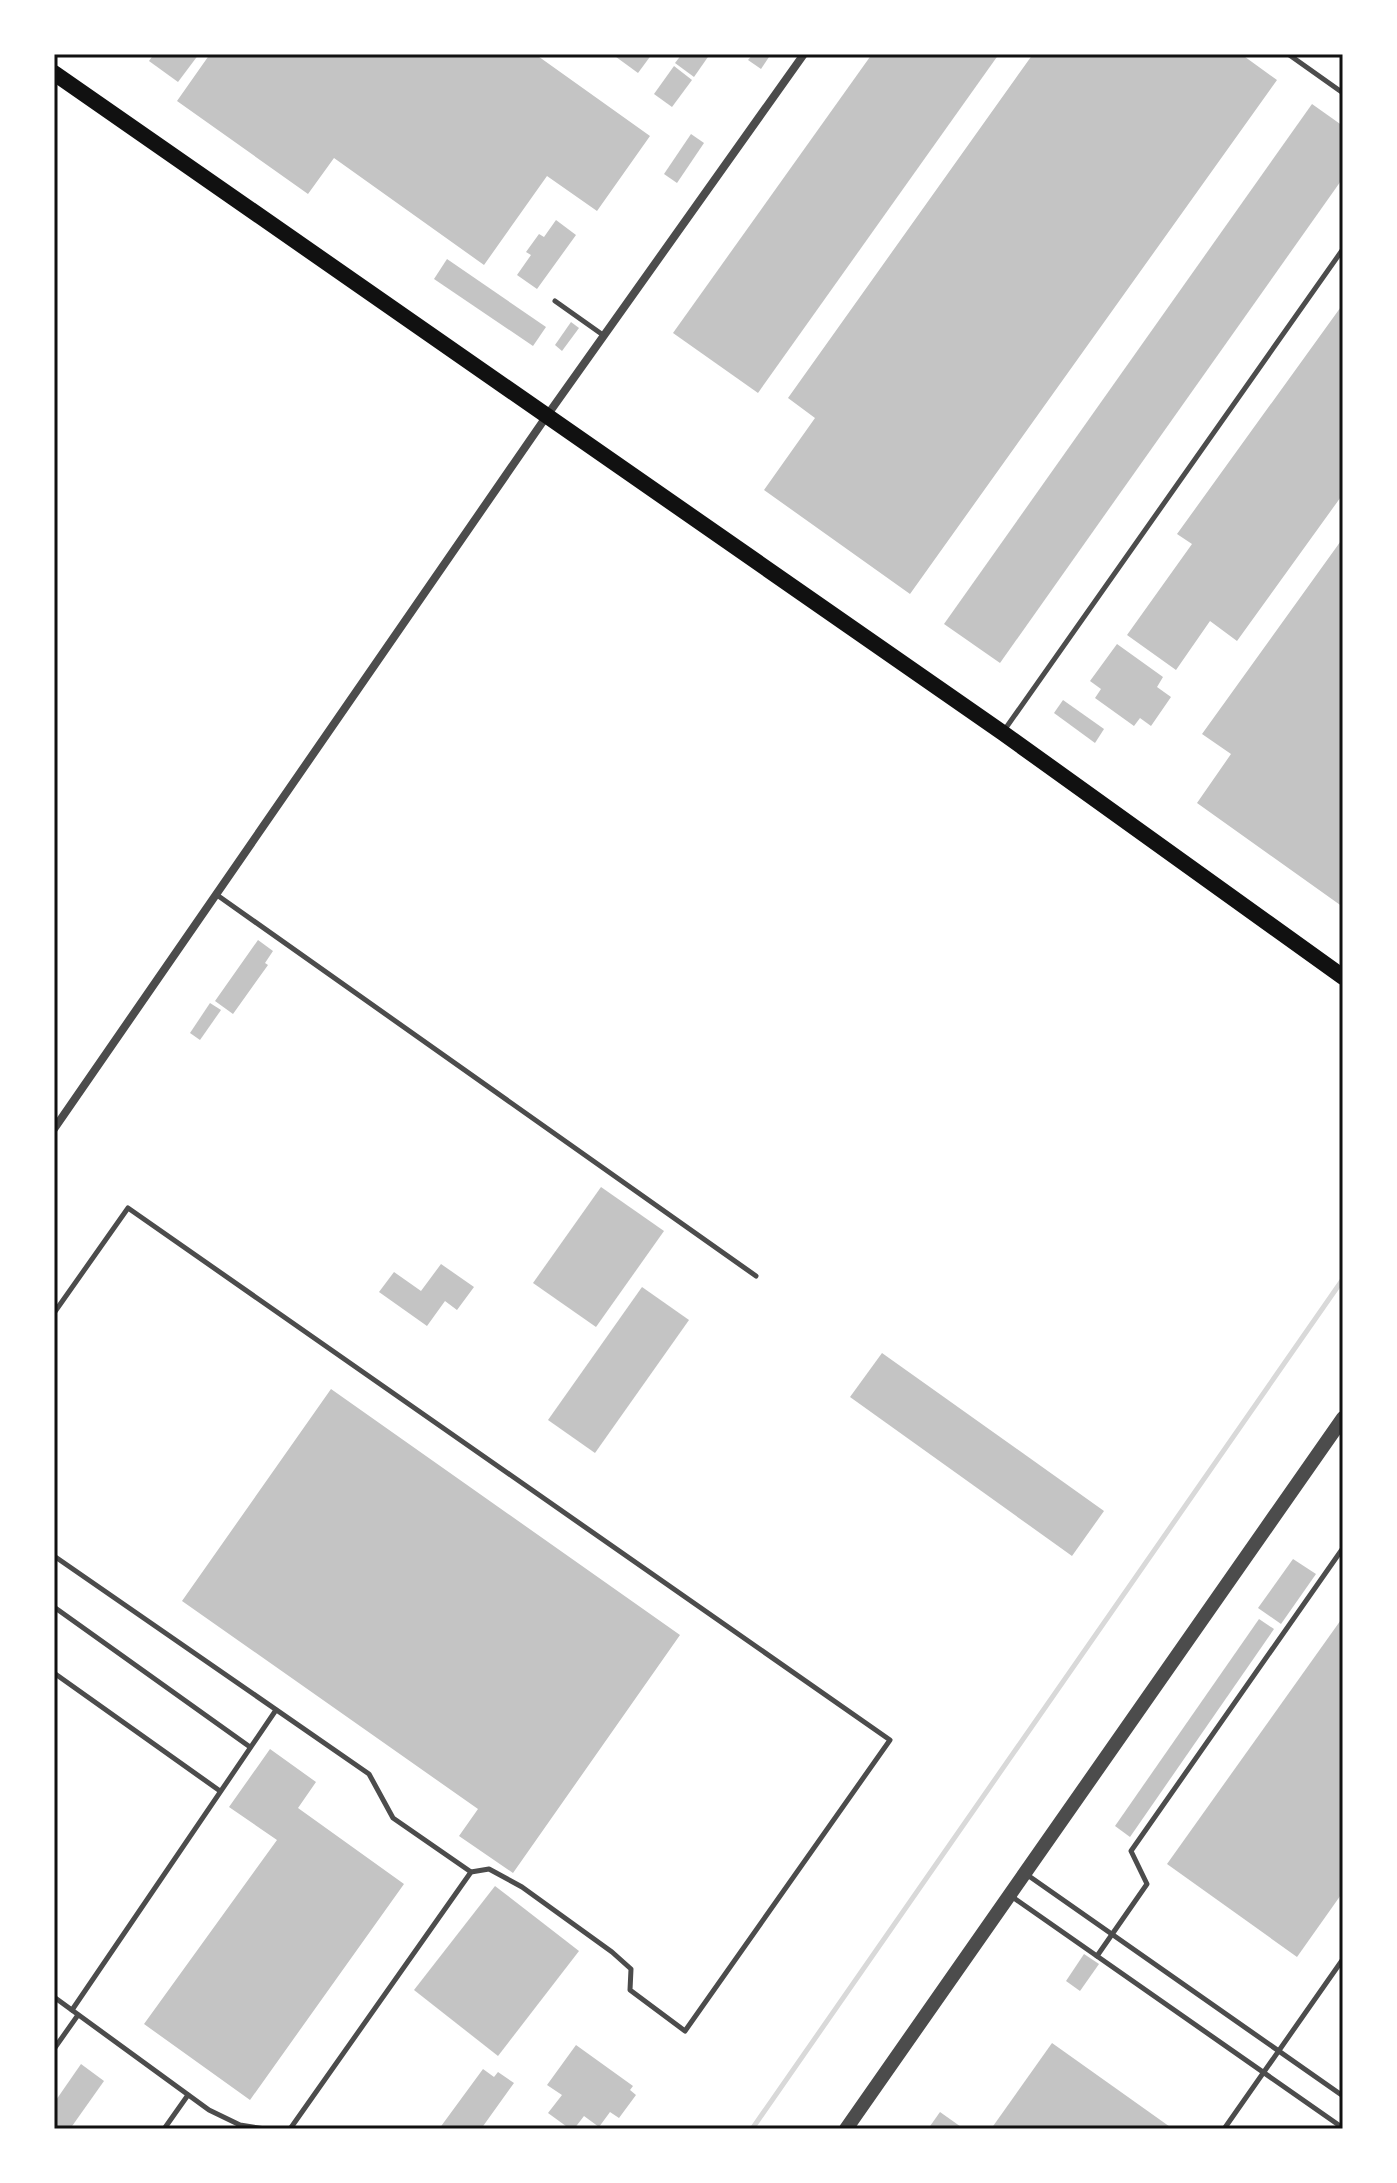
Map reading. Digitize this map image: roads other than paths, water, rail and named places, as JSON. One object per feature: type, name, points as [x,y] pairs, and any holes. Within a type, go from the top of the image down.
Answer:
[{"type":"main road","points":[[54,73],[1003,733],[1343,977]]},
{"type":"street","points":[[54,1129],[546,417],[804,54]]},
{"type":"street","points":[[846,2129],[1343,1418]]},
{"type":"lane","points":[[1288,54],[1343,93]]},
{"type":"lane","points":[[1003,733],[1343,249]]},
{"type":"lane","points":[[555,301],[603,336]]},
{"type":"lane","points":[[216,895],[756,1276]]},
{"type":"lane","points":[[54,1313],[128,1208],[890,1740],[685,2031],[630,1990],[631,1969],[612,1952],[522,1887],[489,1869],[471,1872],[393,1818],[369,1774],[54,1556]]},
{"type":"lane","points":[[1097,1956],[1147,1884],[1131,1851],[1343,1548]]},
{"type":"lane","points":[[54,1607],[250,1747]]},
{"type":"lane","points":[[54,1673],[220,1791]]},
{"type":"lane","points":[[72,2010],[276,1710]]},
{"type":"lane","points":[[290,2129],[471,1872]]},
{"type":"lane","points":[[1026,1874],[1343,2096]]},
{"type":"lane","points":[[1010,1895],[1343,2128]]},
{"type":"lane","points":[[1224,2129],[1343,1959]]},
{"type":"lane","points":[[54,1997],[209,2110],[240,2125],[265,2129]]},
{"type":"lane","points":[[54,2049],[78,2015]]},
{"type":"lane","points":[[164,2129],[188,2095]]},
{"type":"waterway","points":[[752,2129],[1343,1279]]}]
